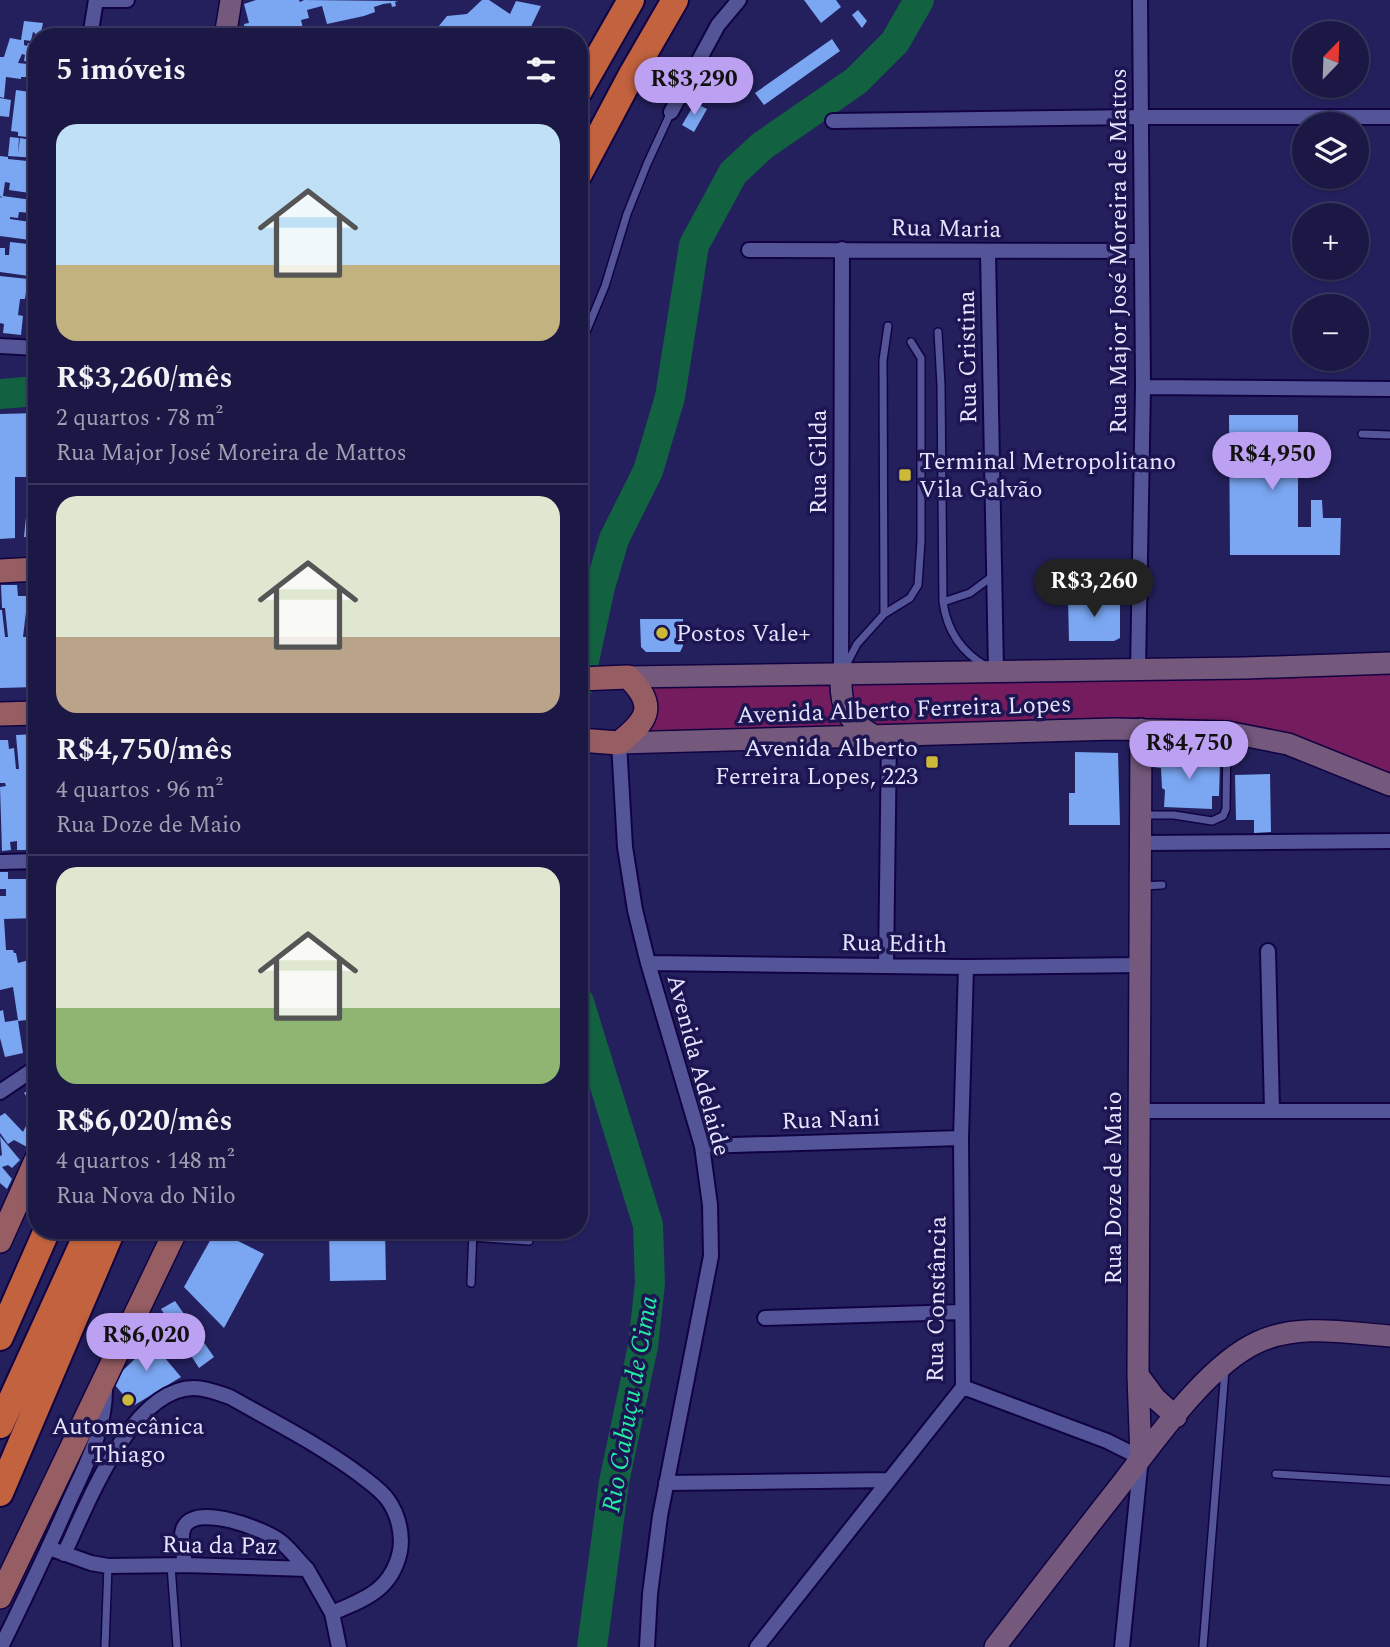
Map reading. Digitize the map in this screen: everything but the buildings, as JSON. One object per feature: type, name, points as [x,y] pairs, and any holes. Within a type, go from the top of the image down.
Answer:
[{"type":"highway","points":[[588,74],[631,0]]},
{"type":"highway","points":[[588,157],[675,0]]},
{"type":"highway","points":[[2,1330],[43,1239]]},
{"type":"highway","points":[[0,1425],[85,1239]]},
{"type":"highway","points":[[0,1493],[108,1239]]},
{"type":"main road","points":[[226,28],[231,0]]},
{"type":"main road","points":[[0,571],[28,569]]},
{"type":"main road","points":[[588,679],[1390,663]]},
{"type":"main road","points":[[841,675],[841,694],[849,718],[882,737]]},
{"type":"main road","points":[[613,743],[639,727],[645,715],[645,697],[620,678]]},
{"type":"main road","points":[[0,714],[28,713]]},
{"type":"main road","name":"Avenida Alberto Ferreira Lopes","points":[[588,741],[613,743],[1141,729],[1227,732],[1288,744],[1390,785]]},
{"type":"main road","name":"Rua Doze de Maio","points":[[1141,729],[1141,844],[1152,885],[1140,965],[1138,1375],[1141,1458]]},
{"type":"main road","points":[[0,1241],[28,1178]]},
{"type":"main road","points":[[0,1597],[172,1239]]},
{"type":"main road","points":[[1003,1644],[1141,1458],[1211,1374],[1259,1342],[1289,1332],[1320,1331],[1390,1336]]},
{"type":"main road","points":[[1138,1375],[1155,1398],[1176,1417]]},
{"type":"street","points":[[91,28],[96,0]]},
{"type":"street","points":[[104,0],[127,0]]},
{"type":"street","points":[[671,112],[718,25],[739,0]]},
{"type":"street","name":"Rua Major José Moreira de Mattos","points":[[1138,670],[1143,387],[1140,0]]},
{"type":"street","points":[[832,121],[1390,117]]},
{"type":"street","name":"Rua Gilda","points":[[841,675],[842,249]]},
{"type":"street","name":"Rua Maria","points":[[749,250],[1141,251]]},
{"type":"street","name":"Rua Cristina","points":[[988,252],[996,671]]},
{"type":"street","points":[[0,346],[28,348]]},
{"type":"street","points":[[1143,387],[1390,389]]},
{"type":"street","points":[[882,737],[886,966]]},
{"type":"street","name":"Avenida Adelaide","points":[[613,743],[635,910],[702,1146],[710,1205],[711,1256],[666,1483],[650,1594],[647,1647]]},
{"type":"street","points":[[1141,844],[1390,841]]},
{"type":"street","points":[[0,862],[28,861]]},
{"type":"street","points":[[1268,951],[1272,1110]]},
{"type":"street","name":"Rua Edith","points":[[648,963],[966,967],[1140,965]]},
{"type":"street","name":"Rua Constância","points":[[757,1647],[962,1387],[961,1138],[966,967]]},
{"type":"street","points":[[0,1092],[28,1073]]},
{"type":"street","points":[[1140,1111],[1390,1111]]},
{"type":"street","name":"Rua Nani","points":[[702,1146],[961,1138]]},
{"type":"street","points":[[765,1318],[962,1312]]},
{"type":"street","points":[[2,1647],[98,1437],[105,1408],[104,1380]]},
{"type":"street","points":[[962,1387],[1107,1441],[1141,1458]]},
{"type":"street","points":[[64,1554],[107,1466],[126,1432],[136,1421],[177,1391],[196,1388],[215,1392],[230,1397],[336,1457],[381,1490],[391,1503],[402,1536],[394,1570],[377,1592],[332,1612]]},
{"type":"street","name":"Rua Doze de Maio","points":[[1122,1647],[1141,1458]]},
{"type":"street","points":[[666,1483],[889,1480]]},
{"type":"street","points":[[178,1565],[182,1531],[186,1523],[194,1518],[224,1518],[269,1534],[282,1542],[307,1569]]},
{"type":"street","name":"Rua da Paz","points":[[49,1548],[108,1566],[307,1569],[332,1612],[339,1647]]},
{"type":"lane","points":[[588,327],[605,286],[627,214],[671,112]]},
{"type":"lane","points":[[884,614],[883,359],[888,326]]},
{"type":"lane","points":[[938,332],[943,602],[953,635],[976,660],[996,671]]},
{"type":"lane","points":[[841,675],[857,643],[884,614],[911,598],[918,585],[921,541],[920,358],[911,342]]},
{"type":"lane","points":[[1362,434],[1390,435]]},
{"type":"lane","points":[[943,602],[970,593],[994,574]]},
{"type":"lane","points":[[1141,815],[1174,815],[1212,821],[1223,816],[1226,808],[1227,732]]},
{"type":"lane","points":[[471,1283],[472,1239]]},
{"type":"lane","points":[[513,1239],[530,1241]]},
{"type":"lane","points":[[1203,1647],[1226,1363]]},
{"type":"lane","points":[[1276,1474],[1390,1480]]},
{"type":"lane","points":[[177,1647],[178,1565]]},
{"type":"lane","points":[[105,1647],[108,1566]]},
{"type":"shaded area","points":[[1390,672],[1390,780],[1243,726],[1076,718],[643,735],[647,685]]},
{"type":"waterway","name":"Rio Cabuçu de Cima","points":[[588,642],[614,539],[648,471],[670,397],[694,245],[733,173],[762,146],[856,81],[895,42],[919,0]]},
{"type":"waterway","points":[[0,394],[28,392]]},
{"type":"waterway","name":"Rio Cabuçu de Cima","points":[[588,1031],[648,1225],[650,1283],[643,1346],[614,1482],[592,1647]]},
{"type":"place","name":"Terminal Metropolitano Vila Galvão","points":[[905,475]]},
{"type":"place","name":"Postos Vale+","points":[[662,633]]},
{"type":"place","name":"Avenida Alberto Ferreira Lopes, 223","points":[[932,762]]},
{"type":"place","name":"Automecânica Thiago","points":[[128,1400]]}]
